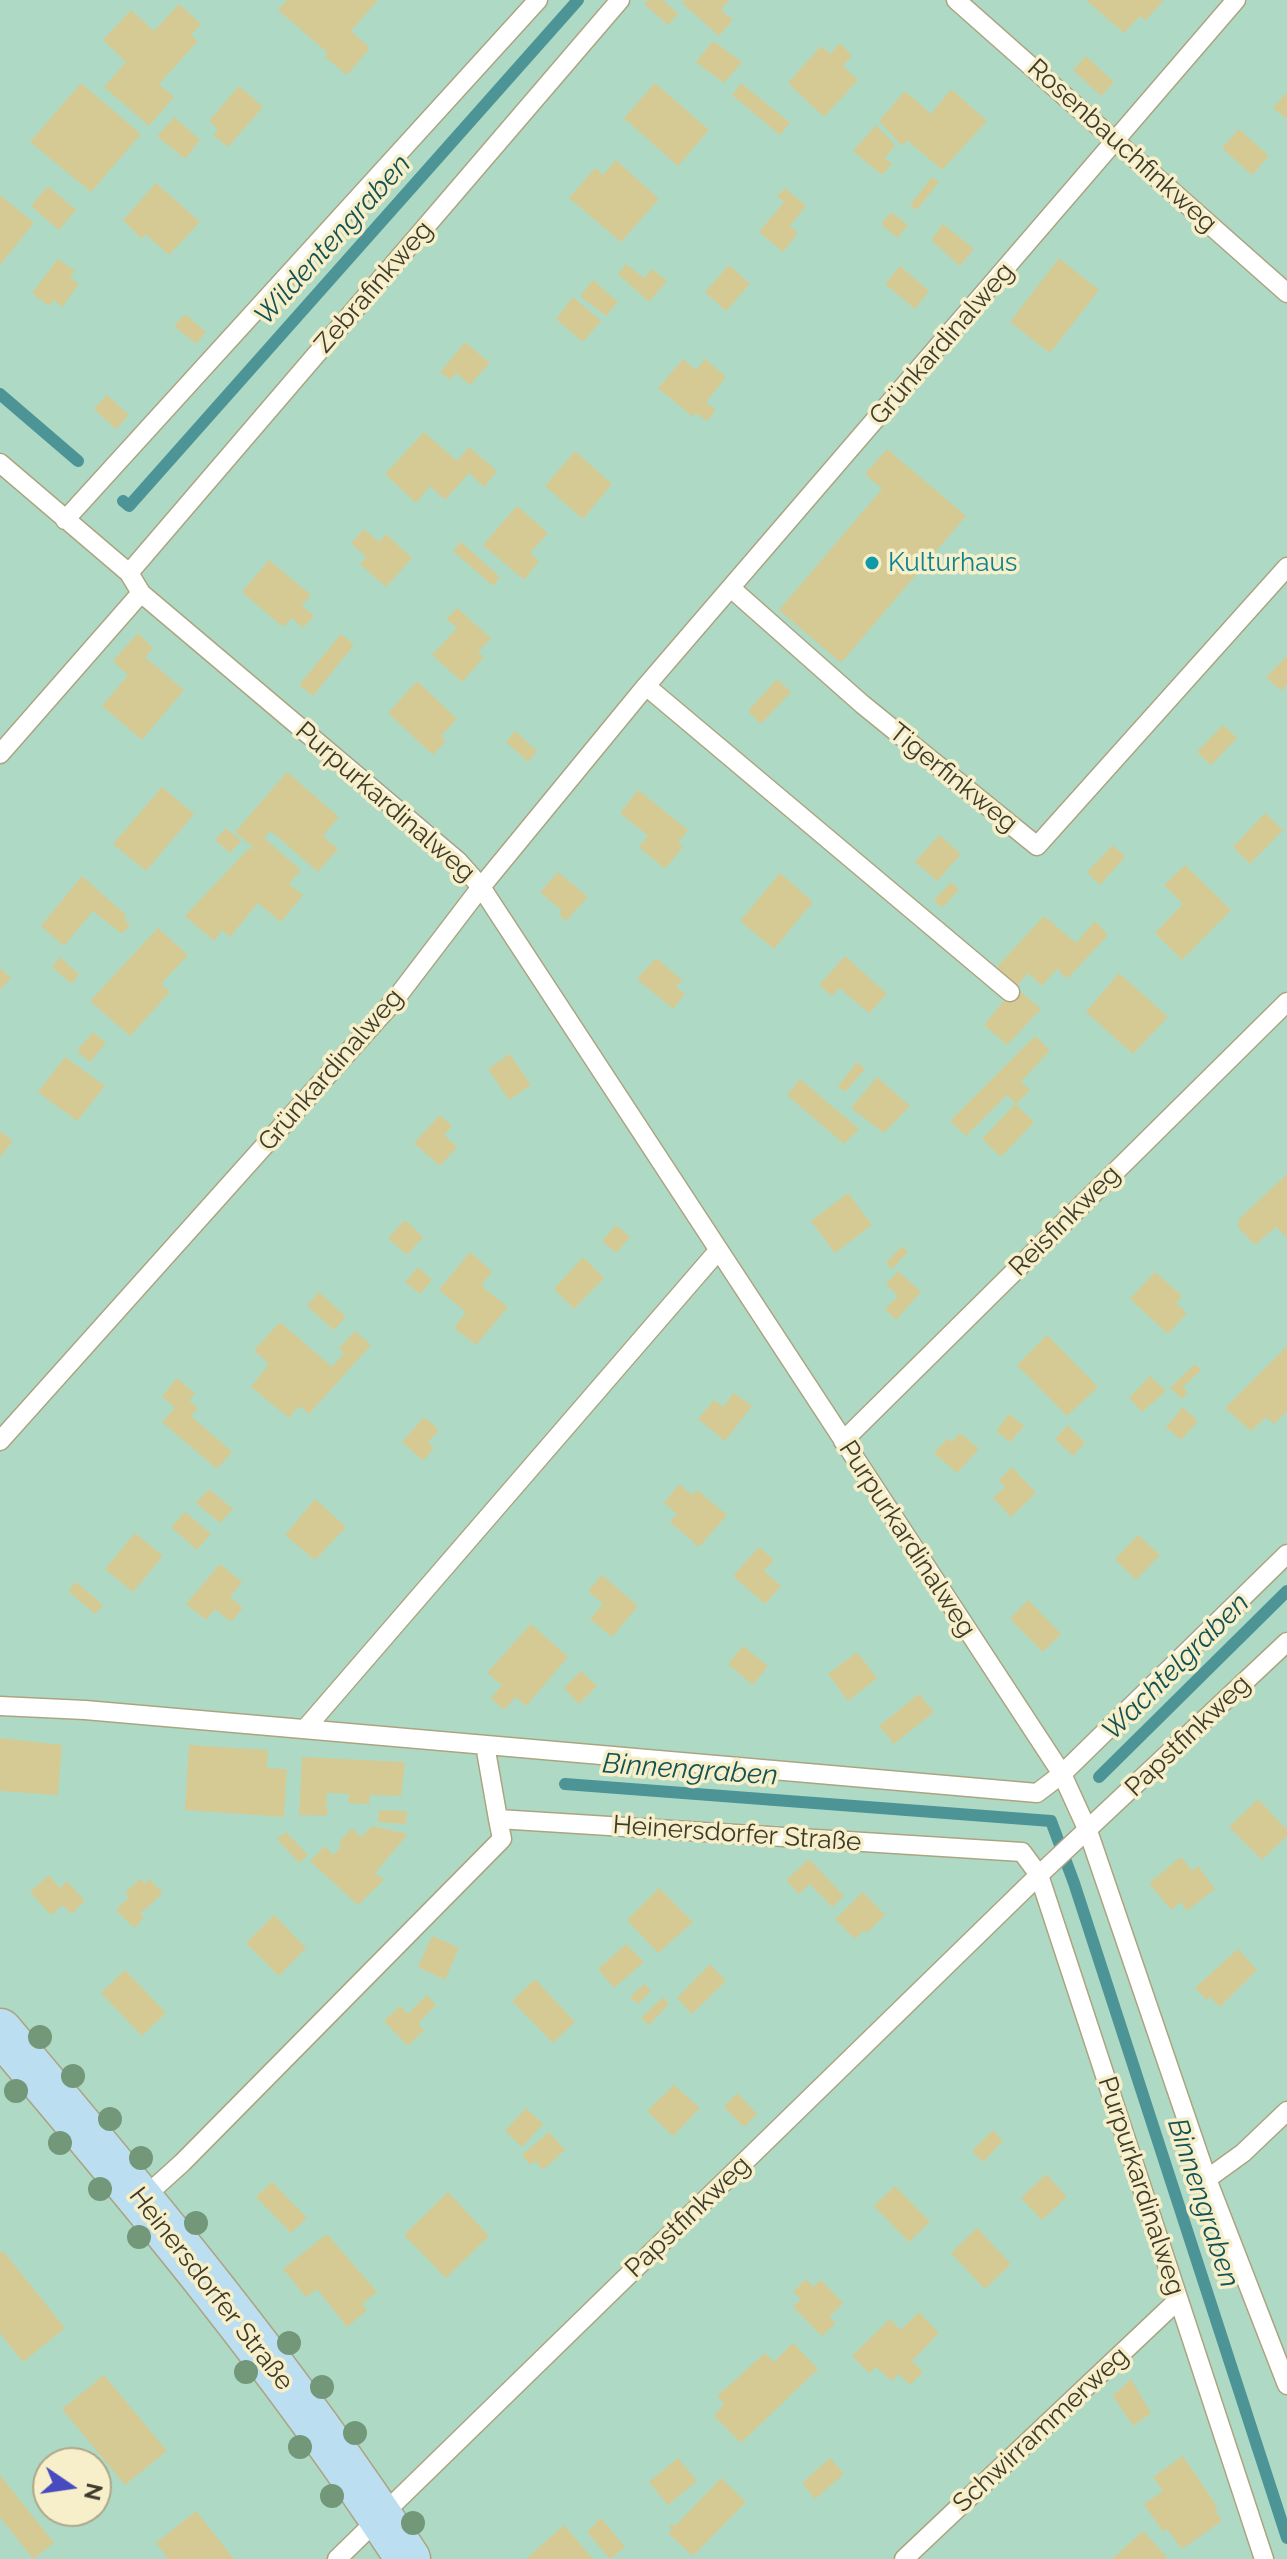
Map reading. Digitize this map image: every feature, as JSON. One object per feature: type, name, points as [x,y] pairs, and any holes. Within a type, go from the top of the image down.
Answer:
[{"type":"main road","name":"Heinersdorfer Straße","points":[[0,2031],[142,2199],[277,2371],[408,2559]]},
{"type":"lane","points":[[65,520],[538,0]]},
{"type":"lane","name":"Zebrafinkweg","points":[[129,573],[620,0]]},
{"type":"lane","name":"Rosenbauchfinkweg","points":[[956,0],[1287,293]]},
{"type":"lane","name":"Grünkardinalweg","points":[[0,1441],[394,1001],[481,887],[646,686],[1236,0]]},
{"type":"lane","name":"Purpurkardinalweg","points":[[0,463],[129,573],[141,593],[458,861],[481,887],[717,1252],[1062,1774],[1082,1837],[1207,2179],[1287,2385]]},
{"type":"lane","name":"Tigerfinkweg","points":[[732,589],[862,704],[1037,846],[1287,567]]},
{"type":"lane","points":[[0,754],[141,593]]},
{"type":"lane","points":[[646,686],[1010,992]]},
{"type":"lane","name":"Reisfinkweg","points":[[843,1441],[1287,1002]]},
{"type":"lane","points":[[305,1729],[717,1252]]},
{"type":"lane","points":[[0,1706],[85,1710],[1037,1793],[1062,1774],[1287,1554]]},
{"type":"lane","name":"Papstfinkweg","points":[[1082,1837],[1287,1642]]},
{"type":"lane","points":[[142,2199],[182,2163],[502,1839],[485,1745]]},
{"type":"lane","name":"Heinersdorfer Straße","points":[[498,1819],[1022,1852],[1039,1875]]},
{"type":"lane","points":[[1039,1875],[1082,1837]]},
{"type":"lane","name":"Purpurkardinalweg","points":[[1039,1875],[1264,2559]]},
{"type":"lane","name":"Papstfinkweg","points":[[337,2559],[1039,1875]]},
{"type":"lane","points":[[1207,2179],[1243,2153],[1287,2111]]},
{"type":"lane","name":"Schwirrammerweg","points":[[904,2559],[1178,2300]]},
{"type":"green space","points":[[0,0],[1287,0],[1287,2559],[0,2559]]},
{"type":"building","points":[[287,0],[378,0],[351,31],[370,48],[347,75],[325,57],[328,53],[278,10]]},
{"type":"building","points":[[648,0],[663,0],[678,14],[668,25],[644,4]]},
{"type":"building","points":[[685,0],[729,0],[721,10],[733,20],[719,36],[682,3]]},
{"type":"building","points":[[1086,0],[1164,0],[1145,21],[1140,16],[1124,33]]},
{"type":"building","points":[[179,4],[201,24],[191,35],[198,41],[159,84],[174,97],[149,126],[104,87],[126,62],[103,40],[131,10],[154,31]]},
{"type":"building","points":[[713,41],[742,62],[724,83],[696,62]]},
{"type":"building","points":[[840,43],[852,55],[843,66],[858,80],[824,117],[788,83],[821,46],[830,54]]},
{"type":"building","points":[[1086,56],[1114,82],[1101,96],[1073,70]]},
{"type":"building","points":[[81,83],[141,134],[91,192],[30,142]]},
{"type":"building","points":[[655,83],[709,130],[678,166],[624,118]]},
{"type":"building","points":[[741,83],[790,123],[780,135],[732,95]]},
{"type":"building","points":[[239,86],[263,107],[228,147],[213,135],[218,129],[209,121]]},
{"type":"building","points":[[951,89],[987,121],[942,170],[907,140],[902,146],[879,121],[905,91],[931,114]]},
{"type":"building","points":[[1287,92],[1287,119],[1273,108]]},
{"type":"building","points":[[174,117],[200,140],[185,159],[157,136]]},
{"type":"building","points":[[876,125],[895,145],[885,158],[892,164],[882,175],[853,151]]},
{"type":"building","points":[[1239,129],[1269,156],[1252,175],[1222,148]]},
{"type":"building","points":[[616,160],[659,199],[621,242],[569,198],[595,168],[603,175]]},
{"type":"building","points":[[932,177],[939,182],[917,210],[910,205]]},
{"type":"building","points":[[156,183],[200,222],[169,255],[145,234],[142,239],[123,220]]},
{"type":"building","points":[[48,186],[76,210],[59,230],[31,206]]},
{"type":"building","points":[[785,188],[806,206],[790,226],[798,233],[783,252],[759,232],[784,202],[777,196]]},
{"type":"building","points":[[0,195],[34,223],[0,265]]},
{"type":"building","points":[[891,212],[908,225],[897,238],[881,224]]},
{"type":"building","points":[[943,224],[974,249],[960,266],[931,240]]},
{"type":"building","points":[[1059,258],[1099,290],[1050,353],[1010,322]]},
{"type":"building","points":[[58,259],[75,271],[70,278],[79,284],[62,307],[54,300],[49,306],[32,293]]},
{"type":"building","points":[[626,264],[644,278],[652,269],[667,281],[649,302],[618,274]]},
{"type":"building","points":[[729,265],[750,284],[726,311],[705,292]]},
{"type":"building","points":[[900,266],[929,291],[915,309],[885,284]]},
{"type":"building","points":[[593,280],[618,302],[606,316],[580,296]]},
{"type":"building","points":[[573,297],[601,321],[583,342],[556,319]]},
{"type":"building","points":[[185,314],[206,332],[196,344],[174,326]]},
{"type":"building","points":[[465,342],[490,363],[470,385],[456,373],[450,380],[440,372]]},
{"type":"building","points":[[683,359],[696,370],[705,359],[726,377],[706,402],[716,410],[707,421],[696,413],[693,417],[658,388]]},
{"type":"building","points":[[107,395],[129,415],[116,429],[94,409]]},
{"type":"building","points":[[424,432],[457,461],[469,447],[497,471],[484,487],[469,473],[445,500],[430,486],[416,503],[385,474]]},
{"type":"building","name":"Kulturhaus","points":[[887,449],[966,516],[841,663],[779,610],[882,489],[865,474]]},
{"type":"building","points":[[575,451],[612,484],[583,519],[545,486]]},
{"type":"building","points":[[517,506],[548,533],[530,553],[539,561],[524,580],[483,545]]},
{"type":"building","points":[[364,529],[379,542],[386,534],[412,558],[386,587],[360,564],[366,557],[351,543]]},
{"type":"building","points":[[461,542],[500,577],[493,586],[453,551]]},
{"type":"building","points":[[269,560],[311,595],[302,606],[314,616],[303,628],[292,618],[283,627],[242,592]]},
{"type":"building","points":[[457,608],[491,638],[478,652],[484,657],[462,682],[432,655],[457,628],[446,619]]},
{"type":"building","points":[[138,633],[153,648],[145,657],[184,690],[142,740],[102,706],[128,675],[113,661]]},
{"type":"building","points":[[341,634],[354,645],[313,696],[299,685]]},
{"type":"building","points":[[1287,656],[1287,684],[1281,691],[1266,677]]},
{"type":"building","points":[[777,679],[791,692],[761,724],[748,711]]},
{"type":"building","points":[[417,681],[457,719],[441,736],[446,741],[433,755],[388,713]]},
{"type":"building","points":[[1223,725],[1237,738],[1211,765],[1197,752]]},
{"type":"building","points":[[515,731],[537,751],[528,762],[506,742]]},
{"type":"building","points":[[287,772],[339,817],[323,836],[338,849],[318,872],[271,831],[264,838],[301,870],[289,884],[303,895],[281,922],[258,903],[230,937],[222,930],[214,941],[185,916],[249,848],[254,848],[235,832]]},
{"type":"building","points":[[162,787],[194,814],[146,871],[113,844]]},
{"type":"building","points":[[638,790],[688,830],[678,843],[683,847],[665,869],[639,847],[648,836],[620,813]]},
{"type":"building","points":[[1265,813],[1283,830],[1250,864],[1233,847]]},
{"type":"building","points":[[226,828],[241,841],[230,853],[215,840]]},
{"type":"building","points":[[939,835],[961,854],[937,881],[915,862]]},
{"type":"building","points":[[1113,845],[1125,857],[1100,885],[1087,872]]},
{"type":"building","points":[[1185,865],[1231,910],[1182,960],[1155,933],[1183,904],[1164,885]]},
{"type":"building","points":[[558,872],[588,897],[566,921],[559,915],[562,911],[540,892]]},
{"type":"building","points":[[780,873],[813,902],[774,949],[740,921]]},
{"type":"building","points":[[82,876],[127,916],[124,919],[130,925],[122,934],[93,911],[64,946],[41,926]]},
{"type":"building","points":[[951,882],[959,890],[942,908],[934,900]]},
{"type":"building","points":[[1044,916],[1076,943],[1095,921],[1108,935],[1067,979],[1057,969],[1042,986],[1028,973],[1016,987],[995,969]]},
{"type":"building","points":[[158,928],[188,955],[161,984],[170,992],[130,1036],[90,1001]]},
{"type":"building","points":[[845,956],[887,994],[869,1013],[839,988],[832,996],[819,985]]},
{"type":"building","points":[[60,957],[79,974],[72,984],[52,967]]},
{"type":"building","points":[[656,958],[682,980],[676,987],[685,994],[673,1009],[637,979]]},
{"type":"building","points":[[0,968],[11,978],[0,990]]},
{"type":"building","points":[[1119,973],[1168,1017],[1133,1054],[1086,1012]]},
{"type":"building","points":[[1015,987],[1041,1009],[1007,1045],[984,1025]]},
{"type":"building","points":[[93,1032],[106,1043],[90,1062],[77,1051]]},
{"type":"building","points":[[1035,1036],[1050,1050],[1021,1082],[1030,1090],[1016,1104],[1007,1095],[966,1136],[950,1121]]},
{"type":"building","points":[[510,1054],[531,1085],[509,1100],[488,1069]]},
{"type":"building","points":[[65,1057],[105,1086],[77,1121],[38,1092]]},
{"type":"building","points":[[857,1062],[865,1069],[845,1092],[838,1086]]},
{"type":"building","points":[[877,1077],[910,1106],[884,1133],[851,1108]]},
{"type":"building","points":[[800,1079],[859,1129],[844,1144],[787,1095]]},
{"type":"building","points":[[1015,1104],[1034,1122],[1001,1157],[982,1139]]},
{"type":"building","points":[[440,1115],[452,1126],[444,1135],[457,1147],[440,1166],[414,1143]]},
{"type":"building","points":[[0,1131],[13,1141],[0,1157]]},
{"type":"building","points":[[1287,1174],[1287,1238],[1276,1227],[1255,1245],[1237,1226],[1238,1220]]},
{"type":"building","points":[[848,1193],[872,1225],[835,1253],[811,1221]]},
{"type":"building","points":[[405,1220],[423,1237],[407,1255],[388,1238]]},
{"type":"building","points":[[616,1225],[630,1237],[616,1253],[602,1241]]},
{"type":"building","points":[[902,1246],[908,1252],[892,1269],[886,1263]]},
{"type":"building","points":[[470,1252],[492,1272],[482,1284],[485,1289],[508,1307],[476,1345],[454,1328],[466,1312],[439,1290]]},
{"type":"building","points":[[583,1257],[604,1278],[574,1309],[554,1289]]},
{"type":"building","points":[[418,1267],[432,1280],[420,1294],[405,1282]]},
{"type":"building","points":[[898,1271],[921,1292],[896,1320],[885,1309],[898,1296],[886,1284]]},
{"type":"building","points":[[1155,1272],[1182,1296],[1176,1303],[1187,1313],[1168,1334],[1130,1299]]},
{"type":"building","points":[[319,1292],[346,1317],[334,1330],[307,1306]]},
{"type":"building","points":[[280,1322],[332,1367],[344,1353],[339,1348],[355,1331],[371,1345],[309,1414],[299,1406],[289,1418],[251,1387],[269,1364],[254,1350]]},
{"type":"building","points":[[1047,1335],[1098,1387],[1067,1416],[1017,1365]]},
{"type":"building","points":[[1287,1346],[1287,1411],[1274,1424],[1266,1417],[1251,1431],[1225,1408]]},
{"type":"building","points":[[1195,1364],[1201,1370],[1183,1387],[1188,1392],[1182,1399],[1170,1388]]},
{"type":"building","points":[[1150,1376],[1166,1391],[1142,1412],[1129,1398]]},
{"type":"building","points":[[177,1378],[195,1394],[189,1400],[198,1408],[191,1416],[232,1452],[217,1469],[162,1422],[175,1408],[162,1396]]},
{"type":"building","points":[[734,1393],[752,1406],[725,1441],[698,1419],[714,1400],[723,1407]]},
{"type":"building","points":[[1183,1407],[1198,1421],[1181,1440],[1166,1427]]},
{"type":"building","points":[[1009,1414],[1024,1426],[1010,1442],[996,1431]]},
{"type":"building","points":[[424,1417],[439,1430],[428,1443],[434,1448],[423,1461],[402,1442]]},
{"type":"building","points":[[1068,1425],[1085,1443],[1073,1456],[1055,1439]]},
{"type":"building","points":[[960,1433],[979,1449],[957,1473],[934,1453],[948,1438],[952,1442]]},
{"type":"building","points":[[1012,1467],[1036,1493],[1011,1517],[993,1498],[1005,1487],[999,1480]]},
{"type":"building","points":[[679,1484],[692,1495],[697,1490],[727,1515],[699,1547],[670,1522],[677,1514],[664,1503]]},
{"type":"building","points":[[209,1489],[233,1509],[220,1523],[196,1503]]},
{"type":"building","points":[[315,1499],[346,1527],[315,1560],[285,1535]]},
{"type":"building","points":[[185,1512],[211,1534],[197,1550],[171,1527]]},
{"type":"building","points":[[135,1533],[163,1556],[133,1592],[105,1569]]},
{"type":"building","points":[[1138,1535],[1160,1555],[1136,1580],[1115,1559]]},
{"type":"building","points":[[759,1547],[774,1560],[764,1571],[781,1586],[765,1604],[733,1576]]},
{"type":"building","points":[[220,1564],[242,1582],[230,1597],[243,1608],[231,1622],[215,1609],[206,1620],[186,1604]]},
{"type":"building","points":[[602,1575],[638,1606],[612,1637],[590,1619],[603,1604],[588,1591]]},
{"type":"building","points":[[76,1582],[103,1605],[95,1614],[68,1591]]},
{"type":"building","points":[[1028,1600],[1061,1634],[1043,1652],[1010,1619]]},
{"type":"building","points":[[531,1624],[568,1657],[526,1706],[516,1697],[504,1710],[491,1698],[502,1685],[487,1673]]},
{"type":"building","points":[[743,1646],[768,1666],[753,1685],[728,1664]]},
{"type":"building","points":[[857,1652],[877,1678],[848,1701],[828,1674]]},
{"type":"building","points":[[581,1671],[597,1686],[579,1704],[564,1688]]},
{"type":"building","points":[[919,1694],[934,1712],[894,1744],[879,1726]]},
{"type":"building","points":[[0,1738],[62,1745],[58,1795],[0,1791]]},
{"type":"building","points":[[189,1745],[268,1750],[267,1768],[287,1769],[284,1817],[185,1810]]},
{"type":"building","points":[[302,1757],[405,1762],[401,1796],[370,1795],[369,1804],[348,1803],[349,1794],[327,1793],[326,1808],[329,1807],[326,1816],[299,1815]]},
{"type":"building","points":[[1258,1799],[1287,1830],[1287,1836],[1262,1860],[1229,1827]]},
{"type":"building","points":[[379,1810],[407,1811],[406,1824],[378,1822]]},
{"type":"building","points":[[372,1826],[408,1834],[375,1873],[384,1880],[358,1905],[310,1861],[325,1846],[333,1855],[342,1846],[339,1842],[352,1828],[361,1837]]},
{"type":"building","points":[[286,1832],[308,1855],[299,1863],[277,1839]]},
{"type":"building","points":[[1181,1857],[1192,1871],[1198,1866],[1215,1889],[1187,1911],[1181,1902],[1171,1910],[1149,1883]]},
{"type":"building","points":[[809,1859],[844,1896],[832,1907],[810,1884],[799,1894],[786,1880]]},
{"type":"building","points":[[49,1875],[60,1888],[67,1881],[85,1901],[71,1914],[63,1905],[51,1915],[30,1892]]},
{"type":"building","points":[[140,1879],[145,1884],[149,1879],[163,1893],[140,1914],[144,1918],[134,1928],[116,1910],[129,1897],[125,1893]]},
{"type":"building","points":[[659,1888],[693,1922],[658,1953],[627,1920]]},
{"type":"building","points":[[863,1892],[885,1915],[867,1933],[864,1930],[855,1939],[835,1919]]},
{"type":"building","points":[[274,1915],[306,1948],[279,1976],[246,1943]]},
{"type":"building","points":[[432,1936],[459,1948],[445,1980],[418,1967]]},
{"type":"building","points":[[626,1944],[644,1962],[614,1988],[598,1969]]},
{"type":"building","points":[[1238,1949],[1257,1970],[1220,2007],[1195,1988]]},
{"type":"building","points":[[710,1964],[726,1981],[692,2014],[677,1998]]},
{"type":"building","points":[[125,1970],[166,2013],[142,2036],[101,1993]]},
{"type":"building","points":[[535,1979],[575,2022],[553,2043],[512,2001]]},
{"type":"building","points":[[644,1984],[651,1991],[638,2004],[630,1997]]},
{"type":"building","points":[[427,1995],[436,2005],[418,2023],[424,2030],[408,2046],[384,2021],[400,2006],[408,2014]]},
{"type":"building","points":[[663,1997],[669,2004],[649,2025],[641,2018]]},
{"type":"building","points":[[674,2085],[700,2108],[673,2136],[647,2111]]},
{"type":"building","points":[[737,2093],[757,2114],[744,2127],[724,2107]]},
{"type":"building","points":[[526,2108],[543,2124],[522,2147],[505,2131]]},
{"type":"building","points":[[993,2130],[1003,2141],[983,2162],[972,2151]]},
{"type":"building","points":[[549,2132],[565,2150],[543,2170],[535,2161],[530,2165],[522,2155]]},
{"type":"building","points":[[1046,2174],[1067,2197],[1042,2220],[1021,2198]]},
{"type":"building","points":[[272,2182],[307,2218],[291,2233],[256,2197]]},
{"type":"building","points":[[895,2186],[930,2222],[909,2242],[874,2206]]},
{"type":"building","points":[[448,2192],[489,2236],[446,2278],[404,2235]]},
{"type":"building","points":[[977,2228],[1011,2264],[985,2289],[951,2253]]},
{"type":"building","points":[[327,2234],[377,2292],[362,2304],[367,2310],[347,2327],[317,2289],[306,2297],[283,2269]]},
{"type":"building","points":[[3,2251],[65,2328],[23,2362],[0,2333],[0,2253]]},
{"type":"building","points":[[806,2279],[813,2287],[821,2280],[843,2303],[829,2317],[836,2323],[822,2336],[793,2307],[801,2299],[793,2292]]},
{"type":"building","points":[[919,2312],[939,2333],[912,2361],[923,2372],[910,2385],[899,2374],[892,2381],[876,2367],[869,2373],[852,2356],[890,2319],[901,2330]]},
{"type":"building","points":[[793,2343],[818,2369],[741,2443],[714,2416],[724,2404],[717,2396],[765,2353],[774,2362]]},
{"type":"building","points":[[104,2375],[167,2451],[125,2485],[112,2469],[112,2447],[94,2447],[62,2409]]},
{"type":"building","points":[[1131,2379],[1151,2413],[1133,2426],[1113,2396]]},
{"type":"building","points":[[1183,2456],[1218,2508],[1215,2510],[1222,2521],[1182,2549],[1167,2529],[1163,2532],[1144,2504],[1163,2491],[1153,2477]]},
{"type":"building","points":[[678,2458],[697,2481],[668,2505],[649,2482]]},
{"type":"building","points":[[830,2458],[844,2474],[815,2499],[802,2483]]},
{"type":"building","points":[[0,2475],[32,2515],[32,2527],[41,2527],[54,2543],[33,2559],[0,2517]]},
{"type":"building","points":[[721,2478],[746,2502],[693,2556],[668,2533],[672,2529],[669,2526],[675,2526]]},
{"type":"building","points":[[196,2511],[234,2559],[168,2559],[156,2543]]},
{"type":"building","points":[[601,2518],[625,2547],[610,2559],[587,2532]]},
{"type":"building","points":[[564,2525],[593,2559],[526,2559]]},
{"type":"building","points":[[1143,2531],[1167,2557],[1165,2559],[1112,2559]]},
{"type":"waterway","name":"Wildentengraben","points":[[123,501],[129,506],[578,0]]},
{"type":"waterway","name":"Wildentengraben","points":[[0,394],[78,461]]},
{"type":"waterway","name":"Wachtelgraben","points":[[1099,1777],[1287,1591]]},
{"type":"waterway","name":"Binnengraben","points":[[565,1784],[1051,1821],[1074,1883],[1287,2538]]},
{"type":"place","name":"Kulturhaus","points":[[872,563]]}]
